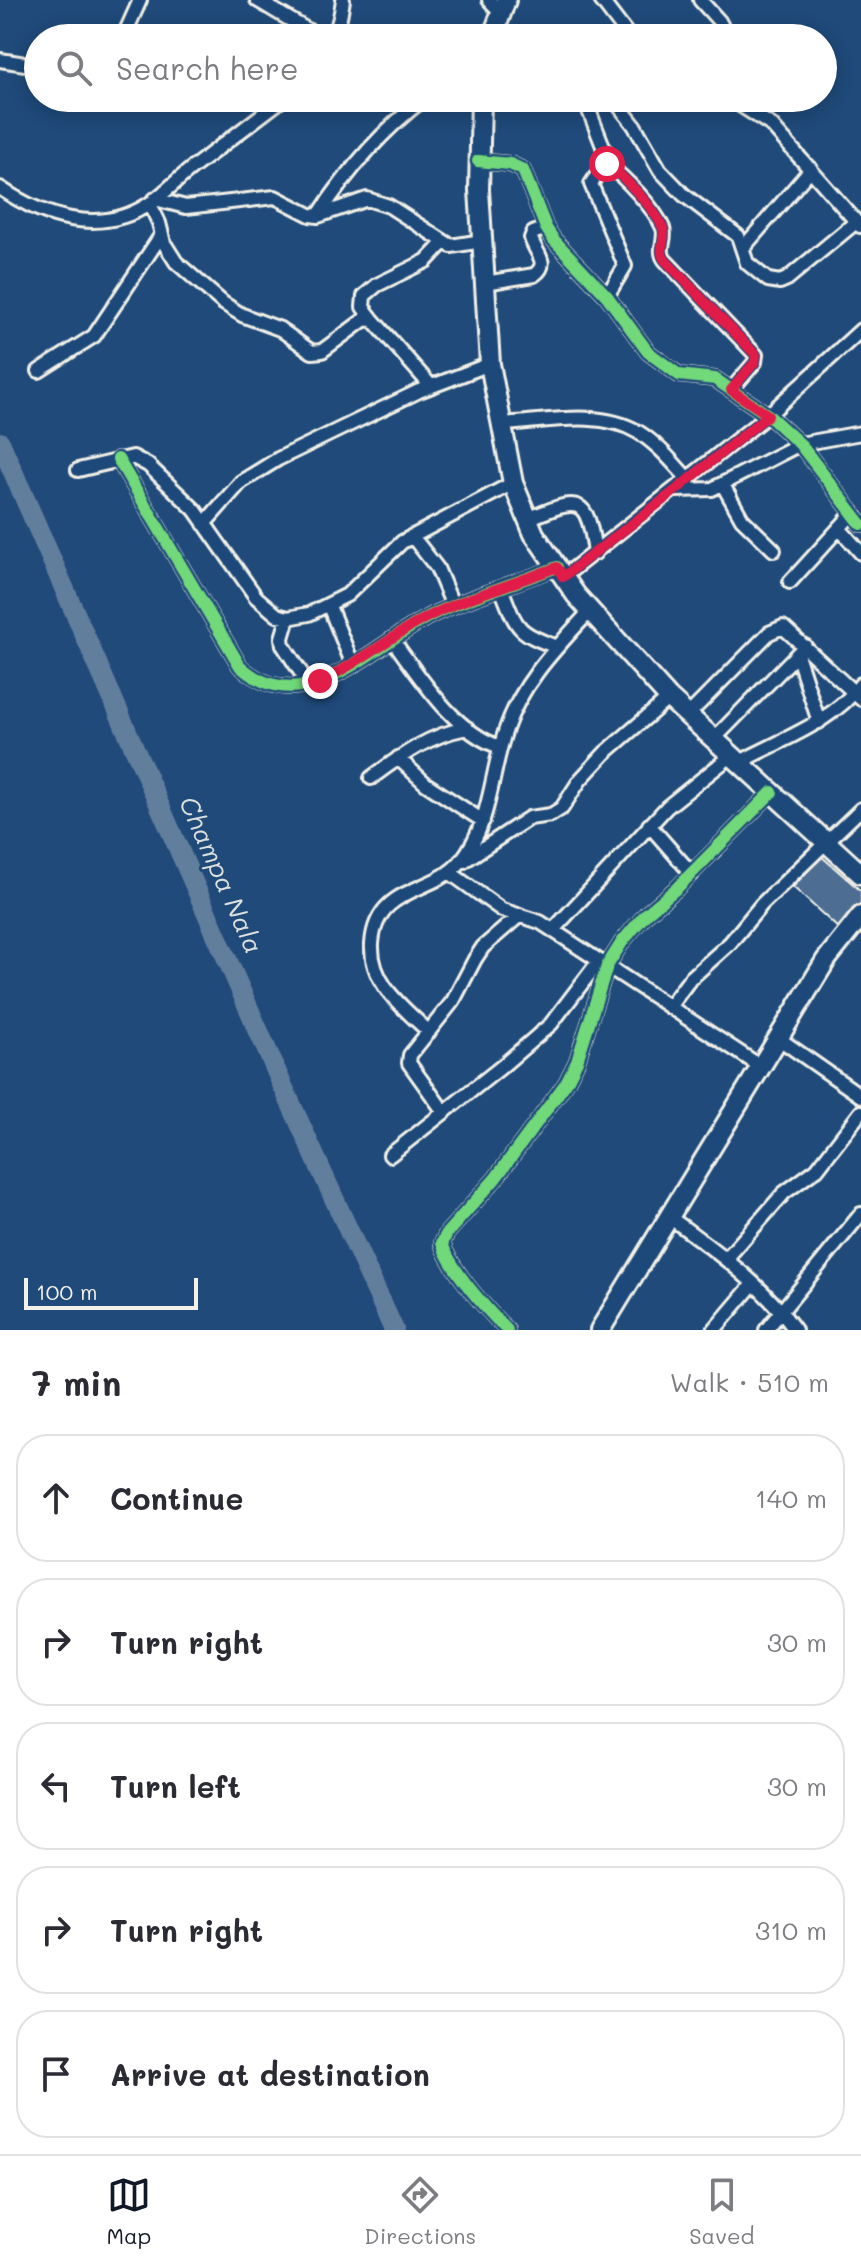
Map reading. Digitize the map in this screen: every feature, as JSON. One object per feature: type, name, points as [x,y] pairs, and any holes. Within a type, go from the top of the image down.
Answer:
[{"type":"main road","points":[[495,24],[499,4]]},
{"type":"main road","points":[[480,112],[478,161],[490,364],[513,483],[534,534],[590,611],[669,698],[861,874]]},
{"type":"main road","points":[[600,1330],[826,960],[861,916]]},
{"type":"street","points":[[129,24],[140,0]]},
{"type":"street","points":[[257,0],[297,24]]},
{"type":"street","points":[[338,24],[343,0]]},
{"type":"street","points":[[601,0],[619,24]]},
{"type":"street","points":[[700,0],[721,24]]},
{"type":"street","points":[[0,60],[24,64]]},
{"type":"street","points":[[0,188],[45,213],[89,223],[119,219],[152,202],[266,112]]},
{"type":"street","points":[[318,216],[353,164],[404,112]]},
{"type":"street","points":[[590,112],[606,151],[607,164],[591,184],[625,266],[607,296]]},
{"type":"street","points":[[624,112],[640,133],[660,170],[684,195],[738,236],[747,263],[753,269],[768,280],[780,282],[858,225],[771,125],[751,112]]},
{"type":"street","points":[[478,161],[510,164],[523,170],[546,228],[564,253],[607,296],[657,361],[679,375],[707,377],[768,415],[800,444],[857,518],[839,528],[790,582]]},
{"type":"street","points":[[607,164],[631,183],[663,228],[661,255],[756,355],[755,362],[731,390]]},
{"type":"street","points":[[743,248],[811,169]]},
{"type":"street","points":[[152,202],[186,207],[275,197],[318,216],[367,199],[377,201],[443,243],[460,245],[482,241]]},
{"type":"street","points":[[152,202],[169,253],[176,262],[223,303],[242,315],[280,329],[312,352],[322,351],[365,319],[373,320]]},
{"type":"street","points":[[485,283],[539,272],[543,266],[542,259],[531,238],[533,233],[546,228]]},
{"type":"street","points":[[39,371],[94,336],[162,234]]},
{"type":"street","points":[[431,386],[363,307],[364,296],[377,285],[426,261],[443,243]]},
{"type":"street","points":[[118,459],[240,666],[253,678],[267,684],[309,685],[353,665],[419,622],[453,606],[501,588],[560,572],[595,553],[768,415],[861,330]]},
{"type":"street","points":[[204,524],[241,482],[258,470],[431,386],[490,364]]},
{"type":"street","points":[[502,424],[595,420],[626,425],[654,443],[689,480]]},
{"type":"street","points":[[676,490],[700,491],[723,485],[800,444],[861,433]]},
{"type":"street","points":[[78,470],[133,457],[148,465],[183,497],[256,597],[277,615],[288,618],[329,606],[347,595],[387,555],[412,536],[513,483]]},
{"type":"street","points":[[723,485],[742,519],[774,550]]},
{"type":"street","points":[[528,519],[569,503],[579,506],[587,514],[595,553]]},
{"type":"street","points":[[839,528],[861,553]]},
{"type":"street","points":[[412,536],[437,568],[453,606]]},
{"type":"street","points":[[501,588],[523,633],[557,647]]},
{"type":"street","points":[[329,606],[353,665]]},
{"type":"street","points":[[454,868],[483,821],[500,747],[513,711],[557,647],[590,611]]},
{"type":"street","points":[[288,618],[283,645],[309,685]]},
{"type":"street","points":[[553,930],[649,825],[736,759],[819,722],[859,691],[801,650],[783,627],[775,628],[688,715]]},
{"type":"street","points":[[392,639],[433,694],[483,741],[500,747]]},
{"type":"street","points":[[801,650],[819,722]]},
{"type":"street","points":[[714,739],[801,650]]},
{"type":"street","points":[[429,1032],[390,995],[380,981],[372,962],[372,941],[378,920],[401,895],[454,868],[529,818],[551,815],[562,808],[591,768],[669,698]]},
{"type":"street","points":[[371,778],[434,736],[467,728]]},
{"type":"street","points":[[398,758],[426,784],[483,821]]},
{"type":"street","points":[[390,1155],[551,1024],[633,928],[692,874],[772,792]]},
{"type":"street","points":[[669,1007],[690,979],[730,943],[762,904],[861,809]]},
{"type":"street","points":[[649,825],[692,874]]},
{"type":"street","points":[[454,868],[502,910],[540,922],[760,1066]]},
{"type":"street","points":[[444,1112],[409,1063],[410,1055],[453,1001],[483,947],[520,915]]},
{"type":"street","points":[[507,1330],[455,1270],[446,1257],[442,1243],[447,1233],[495,1179],[566,1083],[577,1061],[603,964]]},
{"type":"street","points":[[778,1038],[861,1096]]},
{"type":"street","points":[[726,1259],[784,1193],[817,1169],[861,1112]]},
{"type":"street","points":[[766,1330],[861,1214]]},
{"type":"street","points":[[668,1216],[726,1259],[781,1311],[795,1330]]},
{"type":"street","points":[[714,1330],[753,1284]]},
{"type":"building","points":[[821,856],[861,891],[861,904],[839,929],[793,887]]},
{"type":"waterway","name":"Champa Nala","points":[[0,442],[281,1082],[394,1330]]},
{"type":"cycle path","points":[[478,161],[510,164],[523,170],[546,228],[554,240],[607,296],[648,352],[679,375],[715,379],[768,415],[800,444],[861,524]]},
{"type":"cycle path","points":[[118,459],[240,666],[265,682],[290,687],[315,683],[340,672],[436,613],[557,567]]},
{"type":"cycle path","points":[[507,1330],[461,1277],[442,1243],[447,1233],[495,1179],[566,1083],[577,1061],[607,966],[622,942],[646,914],[677,888],[772,792]]},
{"type":"route","points":[[320,681],[347,670],[438,612],[557,567],[563,577],[768,415],[731,390],[755,362],[756,355],[751,347],[661,255],[663,228],[631,183],[607,164]]}]
